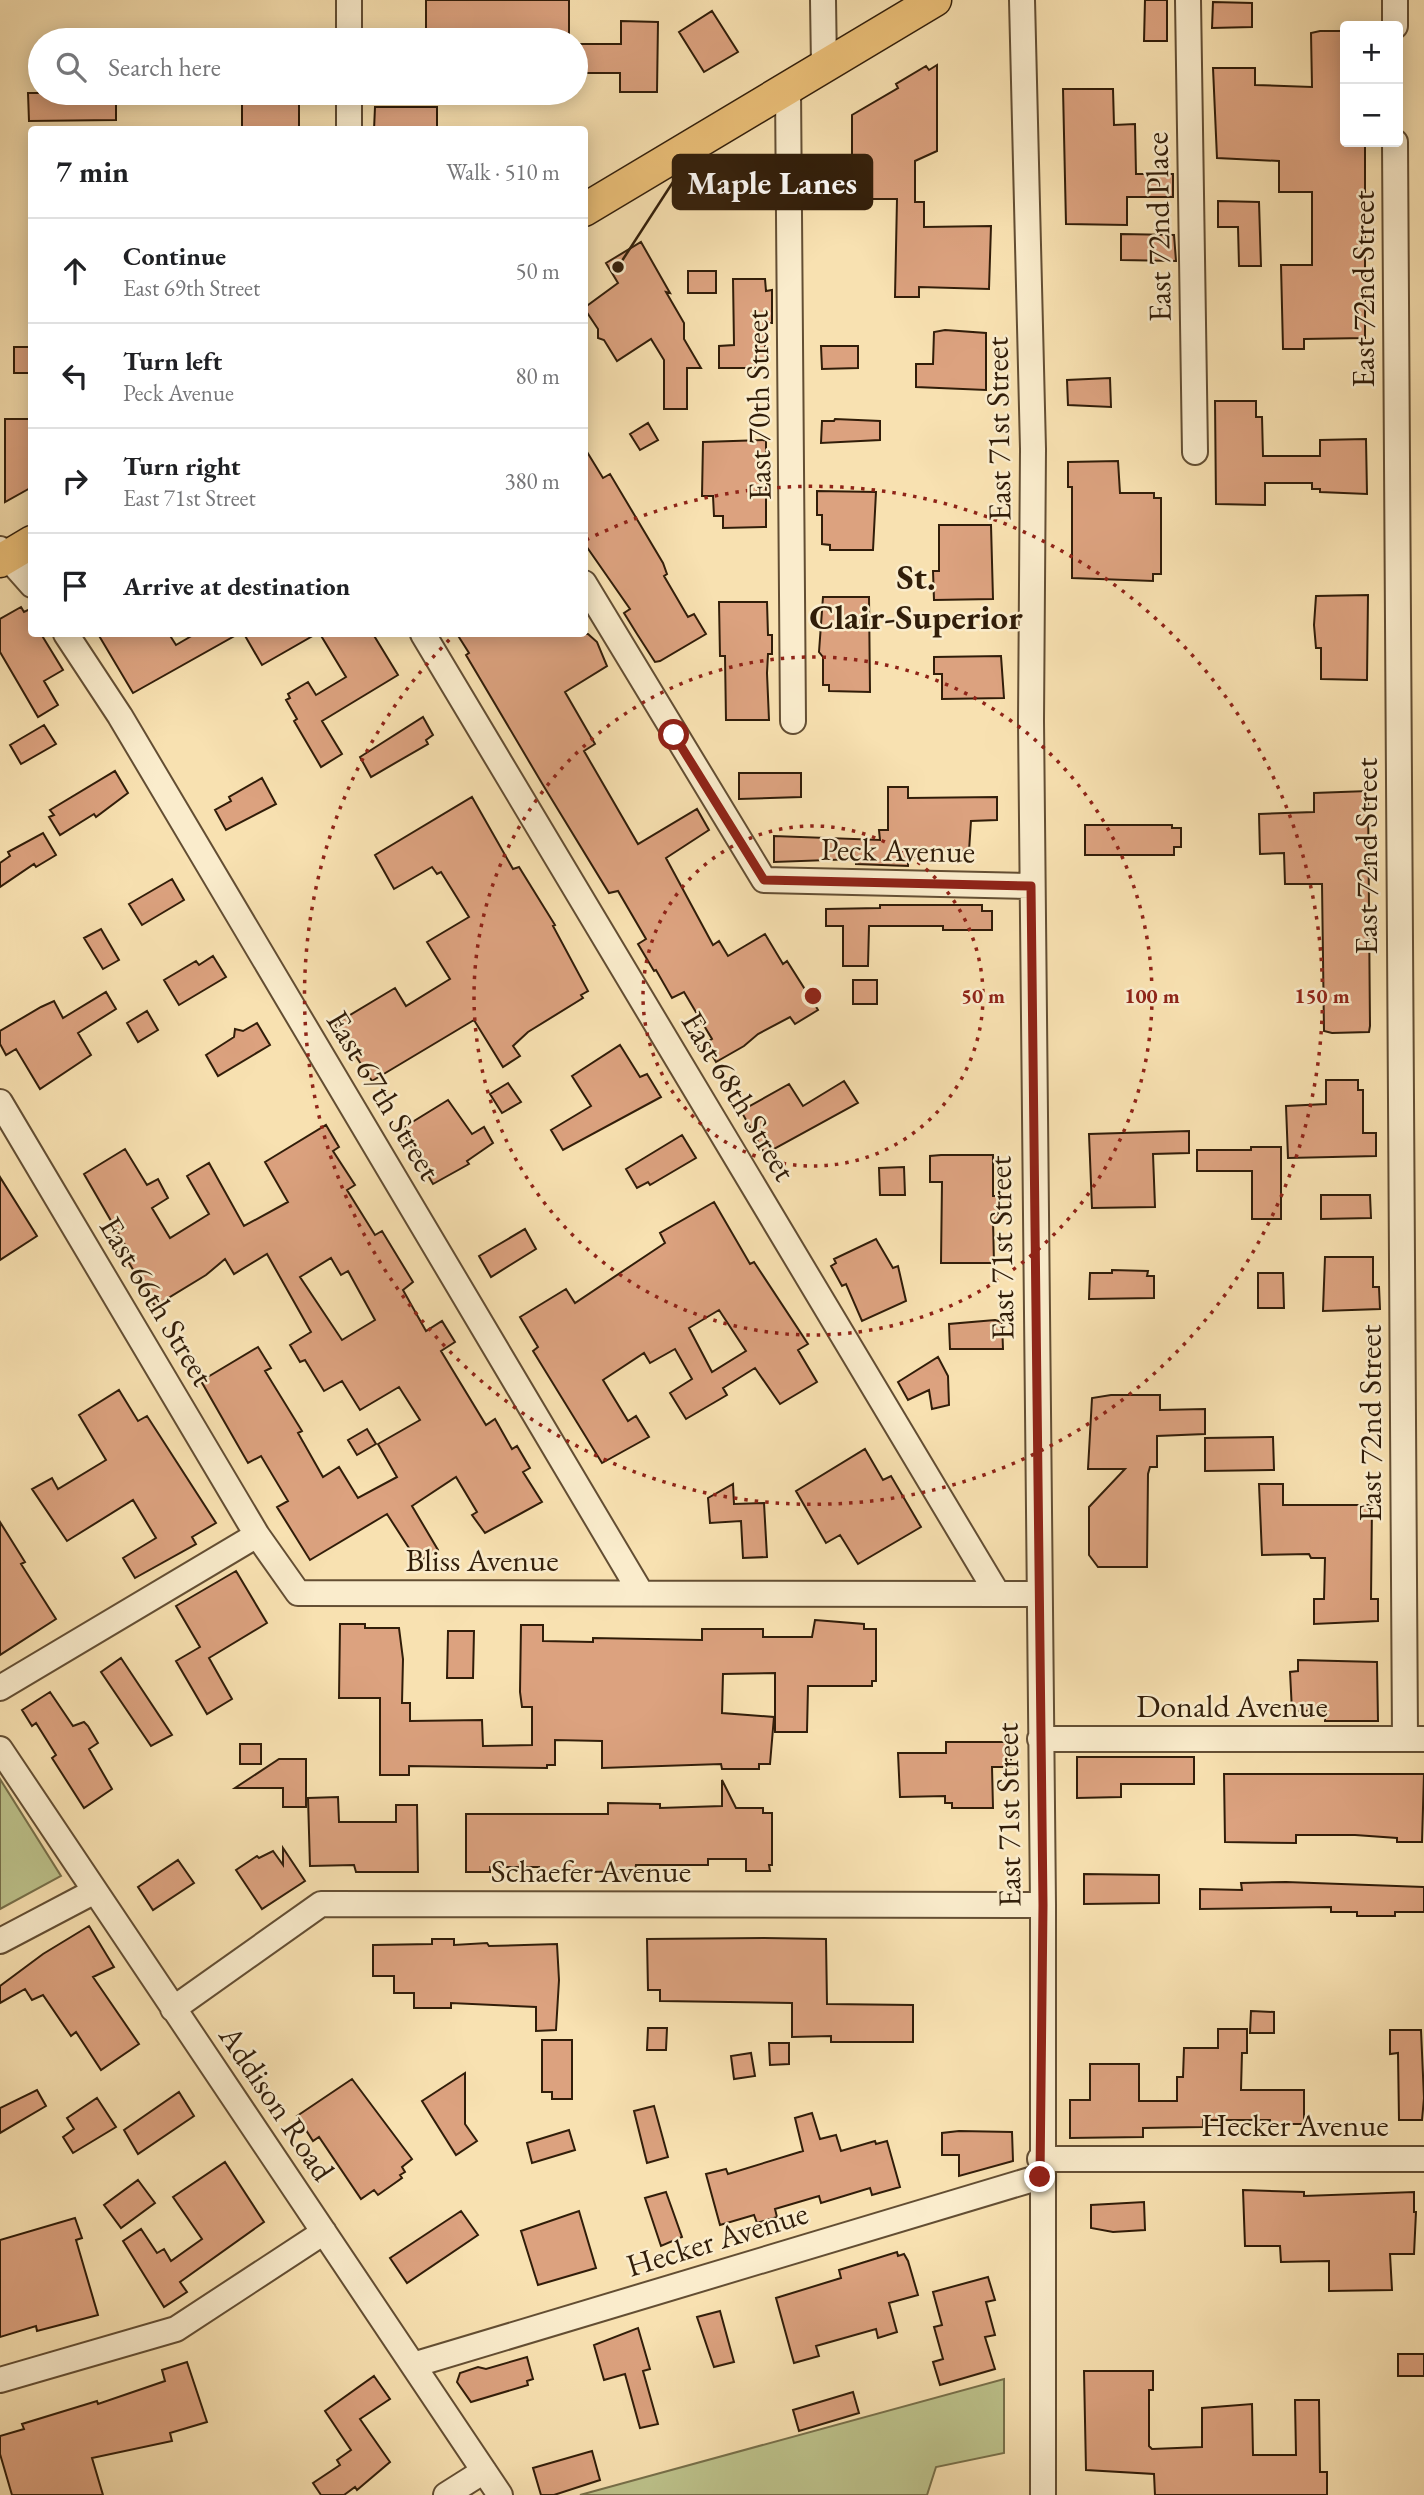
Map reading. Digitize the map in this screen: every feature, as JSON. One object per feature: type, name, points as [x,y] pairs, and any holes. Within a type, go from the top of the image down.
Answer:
[{"type":"main road","points":[[588,208],[935,0]]},
{"type":"street","points":[[349,0],[349,28]]},
{"type":"street","points":[[823,0],[824,66]]},
{"type":"street","name":"East 71st Street","points":[[1022,0],[1033,449],[1031,886],[1043,1905],[1040,2168],[1042,2495]]},
{"type":"street","name":"East 72nd Place","points":[[1188,0],[1195,453]]},
{"type":"street","points":[[1395,0],[1395,21]]},
{"type":"street","name":"East 70th Street","points":[[788,88],[793,721]]},
{"type":"street","points":[[349,105],[349,126]]},
{"type":"street","name":"East 72nd Street","points":[[1395,147],[1414,1739]]},
{"type":"street","points":[[9,552],[28,579]]},
{"type":"street","name":"Peck Avenue","points":[[588,590],[764,880],[1031,886]]},
{"type":"street","name":"East 67th Street","points":[[68,637],[120,716],[641,1593]]},
{"type":"street","name":"East 68th Street","points":[[426,637],[997,1593]]},
{"type":"street","name":"East 66th Street","points":[[0,1101],[257,1535]]},
{"type":"street","points":[[0,1688],[257,1535]]},
{"type":"street","name":"Bliss Avenue","points":[[257,1535],[298,1593],[1038,1594]]},
{"type":"street","name":"Donald Avenue","points":[[1040,1739],[1414,1739]]},
{"type":"street","name":"Addison Road","points":[[0,1749],[500,2495]]},
{"type":"street","points":[[0,1941],[95,1891]]},
{"type":"street","name":"Schaefer Avenue","points":[[173,2009],[321,1904],[1043,1905]]},
{"type":"street","name":"Hecker Avenue","points":[[413,2365],[1040,2168],[1424,2159]]},
{"type":"street","points":[[0,2380],[176,2329],[324,2232]]},
{"type":"street","points":[[446,2495],[484,2470]]},
{"type":"green space","points":[[0,1779],[61,1876],[0,1909]]},
{"type":"green space","points":[[1004,2379],[1004,2453],[936,2467],[927,2495],[580,2495]]},
{"type":"building","points":[[426,0],[569,0],[569,28],[426,28]]},
{"type":"building","points":[[1145,0],[1167,0],[1167,41],[1144,41]]},
{"type":"building","points":[[1213,2],[1252,3],[1252,27],[1212,28]]},
{"type":"building","points":[[712,11],[738,52],[704,72],[679,32]]},
{"type":"building","points":[[621,21],[658,22],[657,92],[620,92],[620,73],[588,73],[588,44],[621,44]]},
{"type":"building","points":[[1340,31],[1340,147],[1365,147],[1365,338],[1304,339],[1304,349],[1283,349],[1281,265],[1312,265],[1312,192],[1279,192],[1279,161],[1217,158],[1213,68],[1255,68],[1255,85],[1312,87],[1311,33]]},
{"type":"building","points":[[937,65],[937,151],[915,161],[915,202],[924,202],[924,227],[991,226],[989,289],[919,287],[919,297],[895,297],[897,199],[852,199],[852,115],[898,88],[896,84],[926,66],[929,70]]},
{"type":"building","points":[[1063,89],[1113,89],[1114,125],[1135,124],[1136,174],[1173,174],[1173,197],[1127,197],[1127,225],[1066,224]]},
{"type":"building","points":[[28,105],[116,105],[116,120],[29,121]]},
{"type":"building","points":[[242,105],[299,105],[299,126],[242,126]]},
{"type":"building","points":[[375,107],[437,107],[437,126],[374,126]]},
{"type":"building","points":[[1218,201],[1259,202],[1261,266],[1239,266],[1238,227],[1218,227]]},
{"type":"building","points":[[1121,234],[1174,235],[1176,261],[1121,260]]},
{"type":"building","points":[[641,242],[670,293],[666,292],[684,323],[684,339],[701,368],[687,368],[687,409],[664,409],[664,360],[651,339],[617,361],[604,340],[598,338],[598,329],[588,314],[588,305],[618,283],[606,263]]},
{"type":"building","points":[[688,271],[716,271],[716,293],[688,293]]},
{"type":"building","points":[[733,279],[765,279],[766,291],[772,290],[772,323],[765,323],[765,368],[719,368],[719,346],[734,345]]},
{"type":"building","points":[[945,330],[986,333],[986,390],[916,387],[916,364],[933,364],[934,332]]},
{"type":"building","points":[[821,346],[858,346],[858,368],[822,369]]},
{"type":"building","points":[[14,347],[28,347],[28,373],[14,373]]},
{"type":"building","points":[[1110,378],[1111,407],[1068,405],[1067,380]]},
{"type":"building","points":[[1215,401],[1256,401],[1256,417],[1262,417],[1263,456],[1320,456],[1320,440],[1366,439],[1367,494],[1320,492],[1320,489],[1312,489],[1312,483],[1265,483],[1265,505],[1216,504]]},
{"type":"building","points":[[5,419],[28,419],[28,489],[5,502]]},
{"type":"building","points":[[822,421],[880,421],[880,440],[821,443]]},
{"type":"building","points":[[648,423],[658,440],[640,450],[630,434]]},
{"type":"building","points":[[766,440],[766,527],[723,528],[723,516],[714,516],[713,496],[702,496],[703,442]]},
{"type":"building","points":[[588,454],[603,478],[610,474],[663,563],[667,574],[664,576],[688,617],[694,614],[706,634],[655,662],[624,613],[630,609],[588,549]]},
{"type":"building","points":[[1118,461],[1120,493],[1154,493],[1154,498],[1161,498],[1161,574],[1153,574],[1153,581],[1072,578],[1072,487],[1068,487],[1068,462]]},
{"type":"building","points":[[817,491],[876,492],[873,550],[830,550],[830,545],[822,544],[822,515],[817,515]]},
{"type":"building","points":[[939,525],[991,525],[993,599],[934,600],[933,571],[939,571]]},
{"type":"building","points":[[1368,595],[1367,680],[1321,679],[1321,648],[1316,648],[1314,625],[1316,596]]},
{"type":"building","points":[[823,597],[869,597],[870,692],[829,691],[829,685],[823,685],[823,657],[819,652]]},
{"type":"building","points":[[719,602],[767,602],[768,635],[772,635],[772,654],[768,654],[767,673],[769,720],[726,720],[725,656],[720,656]]},
{"type":"building","points":[[21,607],[24,612],[28,610],[28,637],[43,637],[63,670],[44,681],[58,705],[38,717],[0,652],[0,619]]},
{"type":"building","points":[[588,634],[597,642],[607,666],[565,692],[595,744],[584,751],[638,844],[697,809],[709,830],[666,858],[713,945],[719,941],[728,956],[765,934],[783,964],[787,961],[818,1010],[795,1024],[790,1017],[758,1034],[744,1046],[716,1062],[705,1043],[712,1039],[684,992],[672,998],[656,970],[654,971],[638,944],[646,939],[618,891],[609,893],[466,655],[469,653],[459,637],[588,637]]},
{"type":"building","points":[[100,637],[171,637],[176,645],[190,637],[233,637],[133,693]]},
{"type":"building","points":[[246,637],[311,637],[262,665]]},
{"type":"building","points":[[322,637],[375,637],[398,675],[322,721],[342,754],[321,767],[294,721],[297,719],[286,700],[290,698],[288,694],[308,682],[316,695],[346,677]]},
{"type":"building","points":[[1001,656],[1004,698],[942,699],[942,674],[934,674],[934,657]]},
{"type":"building","points":[[423,717],[433,735],[426,740],[428,744],[371,777],[360,757]]},
{"type":"building","points":[[44,725],[56,744],[21,764],[10,745]]},
{"type":"building","points":[[115,771],[128,793],[96,817],[94,814],[60,835],[49,817],[54,815],[50,810]]},
{"type":"building","points":[[739,773],[801,773],[801,797],[739,799]]},
{"type":"building","points":[[262,778],[276,804],[226,830],[215,810],[231,801],[229,797]]},
{"type":"building","points":[[888,787],[908,787],[908,798],[997,797],[997,820],[971,821],[969,851],[916,851],[916,857],[908,857],[908,866],[856,864],[856,859],[774,862],[774,836],[880,840],[879,830],[888,830]]},
{"type":"building","points":[[1368,791],[1370,1026],[1369,1032],[1332,1033],[1324,1031],[1322,884],[1285,884],[1284,853],[1260,854],[1259,814],[1314,812],[1314,793]]},
{"type":"building","points":[[472,797],[513,869],[519,867],[555,925],[553,926],[588,991],[581,995],[583,998],[528,1032],[513,1046],[520,1056],[503,1067],[474,1020],[372,1081],[335,1024],[395,988],[406,1006],[450,979],[427,942],[469,917],[441,872],[437,874],[432,867],[394,889],[375,855]]},
{"type":"building","points":[[1085,825],[1172,825],[1172,828],[1181,828],[1181,847],[1174,847],[1174,855],[1085,855]]},
{"type":"building","points":[[43,833],[56,855],[36,867],[34,864],[0,887],[0,863],[10,856],[8,852]]},
{"type":"building","points":[[172,879],[184,900],[142,925],[129,904]]},
{"type":"building","points":[[880,905],[982,905],[982,911],[992,911],[992,930],[943,930],[943,926],[869,926],[868,966],[843,966],[843,926],[826,926],[826,909],[880,908]]},
{"type":"building","points":[[101,929],[119,960],[103,969],[84,938]]},
{"type":"building","points":[[213,956],[226,977],[179,1005],[164,980],[196,961],[199,965]]},
{"type":"building","points":[[853,980],[877,980],[877,1004],[853,1004]]},
{"type":"building","points":[[106,992],[116,1009],[78,1033],[91,1055],[40,1089],[16,1049],[6,1055],[0,1044],[0,1031],[54,1001],[63,1018]]},
{"type":"building","points":[[147,1011],[158,1030],[138,1042],[127,1023]]},
{"type":"building","points":[[257,1023],[270,1045],[218,1076],[206,1055],[234,1037],[235,1029],[243,1031]]},
{"type":"building","points":[[620,1045],[640,1077],[647,1074],[661,1097],[563,1150],[551,1130],[591,1106],[572,1076]]},
{"type":"building","points":[[1326,1080],[1358,1080],[1358,1090],[1363,1090],[1363,1133],[1376,1133],[1376,1156],[1288,1158],[1286,1106],[1326,1104]]},
{"type":"building","points":[[844,1081],[858,1103],[765,1154],[741,1111],[789,1084],[803,1106]]},
{"type":"building","points":[[508,1083],[521,1102],[502,1113],[490,1094]]},
{"type":"building","points":[[448,1100],[472,1134],[484,1127],[493,1143],[467,1161],[469,1164],[433,1184],[401,1129]]},
{"type":"building","points":[[326,1125],[339,1147],[333,1151],[355,1185],[347,1190],[375,1235],[382,1231],[413,1282],[403,1290],[426,1331],[442,1321],[455,1342],[441,1351],[486,1425],[495,1419],[512,1449],[517,1446],[530,1468],[523,1472],[542,1502],[485,1533],[472,1515],[477,1512],[456,1477],[412,1506],[438,1550],[418,1562],[387,1514],[310,1560],[277,1507],[288,1501],[261,1456],[248,1463],[201,1381],[258,1347],[271,1368],[265,1371],[302,1431],[298,1433],[323,1477],[339,1467],[358,1498],[397,1477],[378,1444],[420,1420],[399,1387],[360,1410],[342,1381],[324,1391],[305,1360],[300,1362],[290,1345],[311,1332],[267,1254],[234,1274],[225,1259],[206,1275],[155,1306],[120,1248],[125,1245],[84,1174],[125,1149],[147,1185],[158,1179],[168,1198],[152,1208],[170,1238],[209,1214],[187,1176],[209,1163],[244,1226],[288,1202],[265,1162]],"holes":[[[331,1258],[341,1275],[348,1271],[375,1320],[342,1340],[300,1277]]]},
{"type":"building","points":[[1189,1131],[1189,1153],[1153,1154],[1155,1207],[1092,1208],[1089,1134]]},
{"type":"building","points":[[682,1135],[696,1158],[650,1185],[648,1182],[637,1188],[626,1169]]},
{"type":"building","points":[[1251,1147],[1281,1147],[1281,1219],[1252,1219],[1252,1171],[1197,1171],[1197,1150],[1251,1150]]},
{"type":"building","points":[[993,1155],[993,1196],[998,1196],[998,1220],[993,1220],[994,1263],[941,1263],[942,1182],[930,1182],[930,1156]]},
{"type":"building","points":[[904,1167],[905,1195],[880,1195],[879,1168]]},
{"type":"building","points":[[0,1177],[37,1236],[0,1260]]},
{"type":"building","points":[[1321,1195],[1370,1195],[1371,1218],[1321,1219]]},
{"type":"building","points":[[714,1202],[750,1264],[754,1262],[808,1344],[798,1350],[817,1382],[780,1404],[755,1368],[723,1388],[727,1395],[686,1419],[670,1393],[692,1379],[675,1349],[650,1363],[644,1353],[603,1380],[628,1421],[636,1416],[649,1437],[602,1463],[533,1351],[538,1347],[520,1317],[566,1289],[575,1303],[665,1243],[660,1233]],"holes":[[[719,1310],[746,1351],[712,1372],[689,1328]]]},
{"type":"building","points":[[525,1229],[536,1249],[491,1277],[479,1256]]},
{"type":"building","points":[[876,1239],[893,1268],[898,1266],[906,1301],[862,1321],[846,1284],[842,1286],[831,1266],[836,1263],[834,1259]]},
{"type":"building","points":[[1325,1257],[1373,1257],[1373,1287],[1379,1287],[1380,1309],[1323,1311]]},
{"type":"building","points":[[1112,1270],[1148,1271],[1147,1276],[1154,1276],[1154,1298],[1089,1299],[1090,1273],[1112,1273]]},
{"type":"building","points":[[1258,1273],[1283,1273],[1284,1308],[1258,1308]]},
{"type":"building","points":[[995,1320],[1002,1322],[1003,1349],[950,1349],[949,1324]]},
{"type":"building","points":[[938,1357],[948,1376],[949,1405],[932,1409],[929,1390],[908,1400],[898,1382]]},
{"type":"building","points":[[119,1390],[138,1421],[147,1416],[216,1523],[192,1537],[196,1544],[135,1578],[123,1558],[156,1538],[133,1500],[67,1541],[32,1489],[52,1478],[58,1489],[106,1460],[79,1415]]},
{"type":"building","points":[[1111,1395],[1160,1395],[1160,1410],[1205,1409],[1205,1434],[1157,1436],[1157,1467],[1150,1467],[1148,1474],[1147,1567],[1098,1567],[1089,1555],[1089,1507],[1125,1469],[1088,1469],[1092,1398]]},
{"type":"building","points":[[367,1429],[376,1444],[357,1455],[348,1440]]},
{"type":"building","points":[[1273,1437],[1274,1470],[1205,1471],[1205,1438]]},
{"type":"building","points":[[865,1449],[883,1480],[891,1476],[921,1527],[858,1564],[840,1535],[826,1543],[796,1491]]},
{"type":"building","points":[[733,1484],[734,1504],[764,1503],[767,1557],[743,1558],[741,1521],[710,1523],[708,1498]]},
{"type":"building","points":[[1259,1484],[1283,1484],[1283,1505],[1372,1505],[1371,1599],[1378,1599],[1378,1621],[1314,1624],[1314,1599],[1324,1599],[1325,1558],[1311,1558],[1309,1554],[1262,1555]]},
{"type":"building","points":[[0,1522],[25,1562],[21,1564],[56,1619],[0,1655]]},
{"type":"building","points":[[236,1571],[267,1623],[209,1658],[232,1699],[207,1714],[176,1661],[200,1647],[176,1606]]},
{"type":"building","points":[[815,1620],[864,1624],[864,1629],[876,1629],[876,1681],[872,1681],[872,1686],[808,1686],[807,1732],[775,1732],[775,1673],[723,1674],[722,1713],[774,1717],[770,1764],[759,1764],[759,1769],[722,1769],[721,1764],[602,1768],[602,1741],[555,1740],[555,1765],[547,1765],[547,1768],[409,1766],[409,1775],[380,1775],[380,1698],[339,1698],[340,1624],[365,1624],[365,1628],[399,1628],[403,1659],[402,1703],[410,1703],[410,1721],[482,1720],[483,1746],[532,1745],[532,1707],[522,1707],[520,1692],[521,1625],[543,1625],[543,1641],[593,1642],[593,1638],[702,1640],[702,1629],[763,1629],[763,1637],[812,1637]]},
{"type":"building","points":[[448,1631],[474,1631],[473,1678],[447,1678]]},
{"type":"building","points":[[121,1658],[172,1735],[151,1746],[101,1672]]},
{"type":"building","points":[[1298,1660],[1377,1662],[1378,1721],[1325,1721],[1325,1710],[1292,1711],[1290,1672],[1298,1671]]},
{"type":"building","points":[[50,1692],[73,1726],[84,1722],[88,1726],[98,1743],[89,1749],[112,1789],[84,1808],[52,1758],[56,1755],[36,1723],[32,1726],[22,1710]]},
{"type":"building","points":[[946,1742],[1011,1742],[1011,1767],[992,1767],[993,1808],[952,1808],[952,1803],[945,1803],[945,1796],[900,1797],[898,1753],[946,1753]]},
{"type":"building","points":[[240,1744],[261,1744],[261,1764],[240,1764]]},
{"type":"building","points":[[1077,1757],[1194,1757],[1194,1784],[1121,1784],[1121,1797],[1077,1798]]},
{"type":"building","points":[[279,1759],[306,1759],[306,1807],[283,1807],[283,1788],[235,1788]]},
{"type":"building","points":[[1224,1774],[1424,1774],[1422,1842],[1397,1842],[1397,1838],[1355,1835],[1296,1835],[1296,1843],[1225,1842]]},
{"type":"building","points":[[722,1780],[736,1808],[763,1808],[763,1813],[772,1813],[770,1871],[746,1871],[746,1859],[708,1859],[708,1865],[636,1865],[635,1871],[539,1873],[539,1867],[490,1867],[490,1872],[466,1872],[466,1814],[608,1814],[608,1803],[660,1804],[660,1808],[722,1806]]},
{"type":"building","points":[[338,1797],[339,1822],[396,1822],[396,1805],[417,1805],[418,1872],[356,1872],[354,1865],[310,1866],[308,1798]]},
{"type":"building","points":[[283,1848],[305,1881],[262,1909],[236,1870],[257,1856],[259,1858],[273,1851],[283,1865]]},
{"type":"building","points":[[178,1860],[194,1883],[153,1910],[138,1887]]},
{"type":"building","points":[[1084,1874],[1159,1875],[1159,1903],[1084,1904]]},
{"type":"building","points":[[1241,1883],[1424,1887],[1424,1912],[1395,1912],[1395,1916],[1357,1916],[1357,1912],[1331,1912],[1331,1907],[1200,1909],[1200,1889],[1242,1890]]},
{"type":"building","points":[[89,1926],[114,1967],[93,1977],[139,2044],[101,2070],[76,2032],[71,2036],[43,1995],[32,2000],[25,1989],[0,2003],[0,1986],[43,1954]]},
{"type":"building","points":[[432,1939],[454,1939],[454,1945],[557,1944],[559,1980],[556,2030],[536,2031],[536,2007],[451,2003],[451,2008],[414,2008],[414,1993],[394,1993],[394,1976],[373,1976],[373,1945],[432,1944]]},
{"type":"building","points":[[647,1939],[826,1939],[827,2004],[913,2005],[913,2042],[831,2042],[831,2036],[792,2037],[792,2003],[660,2001],[660,1990],[648,1990]]},
{"type":"building","points":[[1251,2011],[1274,2012],[1274,2033],[1250,2033]]},
{"type":"building","points":[[648,2028],[667,2028],[666,2050],[647,2050]]},
{"type":"building","points":[[1218,2029],[1247,2029],[1247,2053],[1242,2053],[1241,2090],[1304,2090],[1304,2124],[1270,2124],[1270,2120],[1203,2120],[1203,2127],[1143,2128],[1143,2137],[1070,2138],[1070,2100],[1090,2100],[1090,2064],[1139,2064],[1139,2101],[1177,2101],[1177,2077],[1183,2077],[1184,2048],[1218,2048]]},
{"type":"building","points":[[1390,2030],[1421,2030],[1424,2098],[1422,2120],[1399,2120],[1398,2053],[1390,2054]]},
{"type":"building","points":[[542,2040],[572,2040],[572,2099],[552,2099],[552,2092],[542,2092]]},
{"type":"building","points":[[769,2043],[789,2043],[789,2064],[770,2065]]},
{"type":"building","points":[[751,2053],[755,2076],[734,2079],[731,2056]]},
{"type":"building","points":[[465,2073],[465,2124],[477,2141],[456,2155],[422,2101]]},
{"type":"building","points":[[352,2079],[412,2159],[402,2167],[405,2172],[400,2175],[402,2178],[378,2195],[374,2190],[361,2199],[319,2137],[313,2141],[297,2116]]},
{"type":"building","points":[[37,2090],[46,2106],[0,2133],[0,2108]]},
{"type":"building","points":[[179,2092],[194,2116],[138,2154],[124,2130]]},
{"type":"building","points":[[97,2098],[116,2127],[73,2153],[63,2137],[74,2129],[67,2118]]},
{"type":"building","points":[[654,2106],[668,2157],[647,2163],[634,2111]]},
{"type":"building","points":[[812,2113],[820,2139],[836,2135],[841,2151],[875,2141],[876,2144],[887,2141],[900,2187],[872,2195],[870,2188],[821,2203],[819,2196],[775,2209],[777,2217],[757,2223],[754,2215],[720,2225],[706,2174],[726,2169],[728,2174],[803,2151],[795,2118]]},
{"type":"building","points":[[569,2130],[575,2150],[532,2163],[527,2143]]},
{"type":"building","points":[[1012,2132],[1013,2161],[959,2176],[959,2155],[942,2155],[942,2133]]},
{"type":"building","points":[[225,2162],[264,2222],[180,2282],[187,2292],[164,2307],[123,2241],[141,2229],[157,2253],[164,2249],[171,2261],[202,2239],[173,2197]]},
{"type":"building","points":[[138,2180],[155,2203],[121,2228],[104,2205]]},
{"type":"building","points":[[1243,2190],[1304,2192],[1304,2196],[1414,2192],[1414,2254],[1390,2254],[1392,2290],[1329,2291],[1329,2261],[1281,2262],[1280,2246],[1245,2246]]},
{"type":"building","points":[[666,2192],[682,2237],[661,2246],[645,2198]]},
{"type":"building","points":[[1144,2202],[1145,2230],[1113,2232],[1091,2228],[1091,2205]]},
{"type":"building","points":[[461,2211],[478,2235],[407,2283],[390,2258]]},
{"type":"building","points":[[579,2211],[596,2268],[538,2285],[521,2231]]},
{"type":"building","points":[[75,2218],[82,2238],[76,2240],[98,2315],[37,2331],[36,2326],[0,2337],[0,2240]]},
{"type":"building","points":[[897,2252],[898,2256],[904,2254],[908,2261],[918,2295],[889,2303],[897,2332],[878,2338],[876,2329],[816,2346],[819,2356],[794,2363],[776,2298],[841,2278],[839,2270]]},
{"type":"building","points":[[988,2277],[995,2300],[986,2302],[995,2335],[985,2337],[995,2369],[940,2385],[933,2362],[943,2359],[934,2327],[942,2325],[933,2292]]},
{"type":"building","points":[[720,2311],[734,2362],[714,2367],[697,2317]]},
{"type":"building","points":[[638,2328],[650,2369],[643,2371],[658,2424],[640,2428],[625,2374],[604,2380],[594,2345]]},
{"type":"building","points":[[1398,2354],[1424,2354],[1424,2376],[1398,2376]]},
{"type":"building","points":[[527,2357],[533,2379],[527,2381],[528,2385],[471,2402],[457,2382],[460,2373],[478,2367],[486,2369]]},
{"type":"building","points":[[187,2362],[207,2422],[170,2433],[172,2441],[92,2458],[103,2495],[12,2495],[0,2454],[0,2436],[24,2429],[22,2424],[97,2401],[98,2404],[165,2381],[162,2370]]},
{"type":"building","points":[[1084,2371],[1153,2371],[1153,2390],[1149,2390],[1149,2446],[1152,2449],[1202,2447],[1202,2408],[1252,2404],[1253,2455],[1296,2455],[1295,2400],[1319,2400],[1320,2472],[1327,2472],[1327,2495],[1155,2495],[1154,2474],[1086,2470]]},
{"type":"building","points":[[374,2376],[390,2399],[360,2419],[390,2462],[357,2490],[355,2487],[344,2495],[321,2495],[313,2483],[340,2465],[337,2460],[351,2450],[325,2411]]},
{"type":"building","points":[[853,2392],[859,2413],[799,2431],[793,2410]]},
{"type":"building","points":[[592,2451],[600,2480],[554,2495],[541,2495],[533,2468]]},
{"type":"place","name":"Maple Lanes","points":[[618,267]]},
{"type":"district","name":"St. Clair-Superior","points":[[916,597]]},
{"type":"route","points":[[674,735],[764,880],[1031,886],[1043,1905],[1040,2177]]}]
